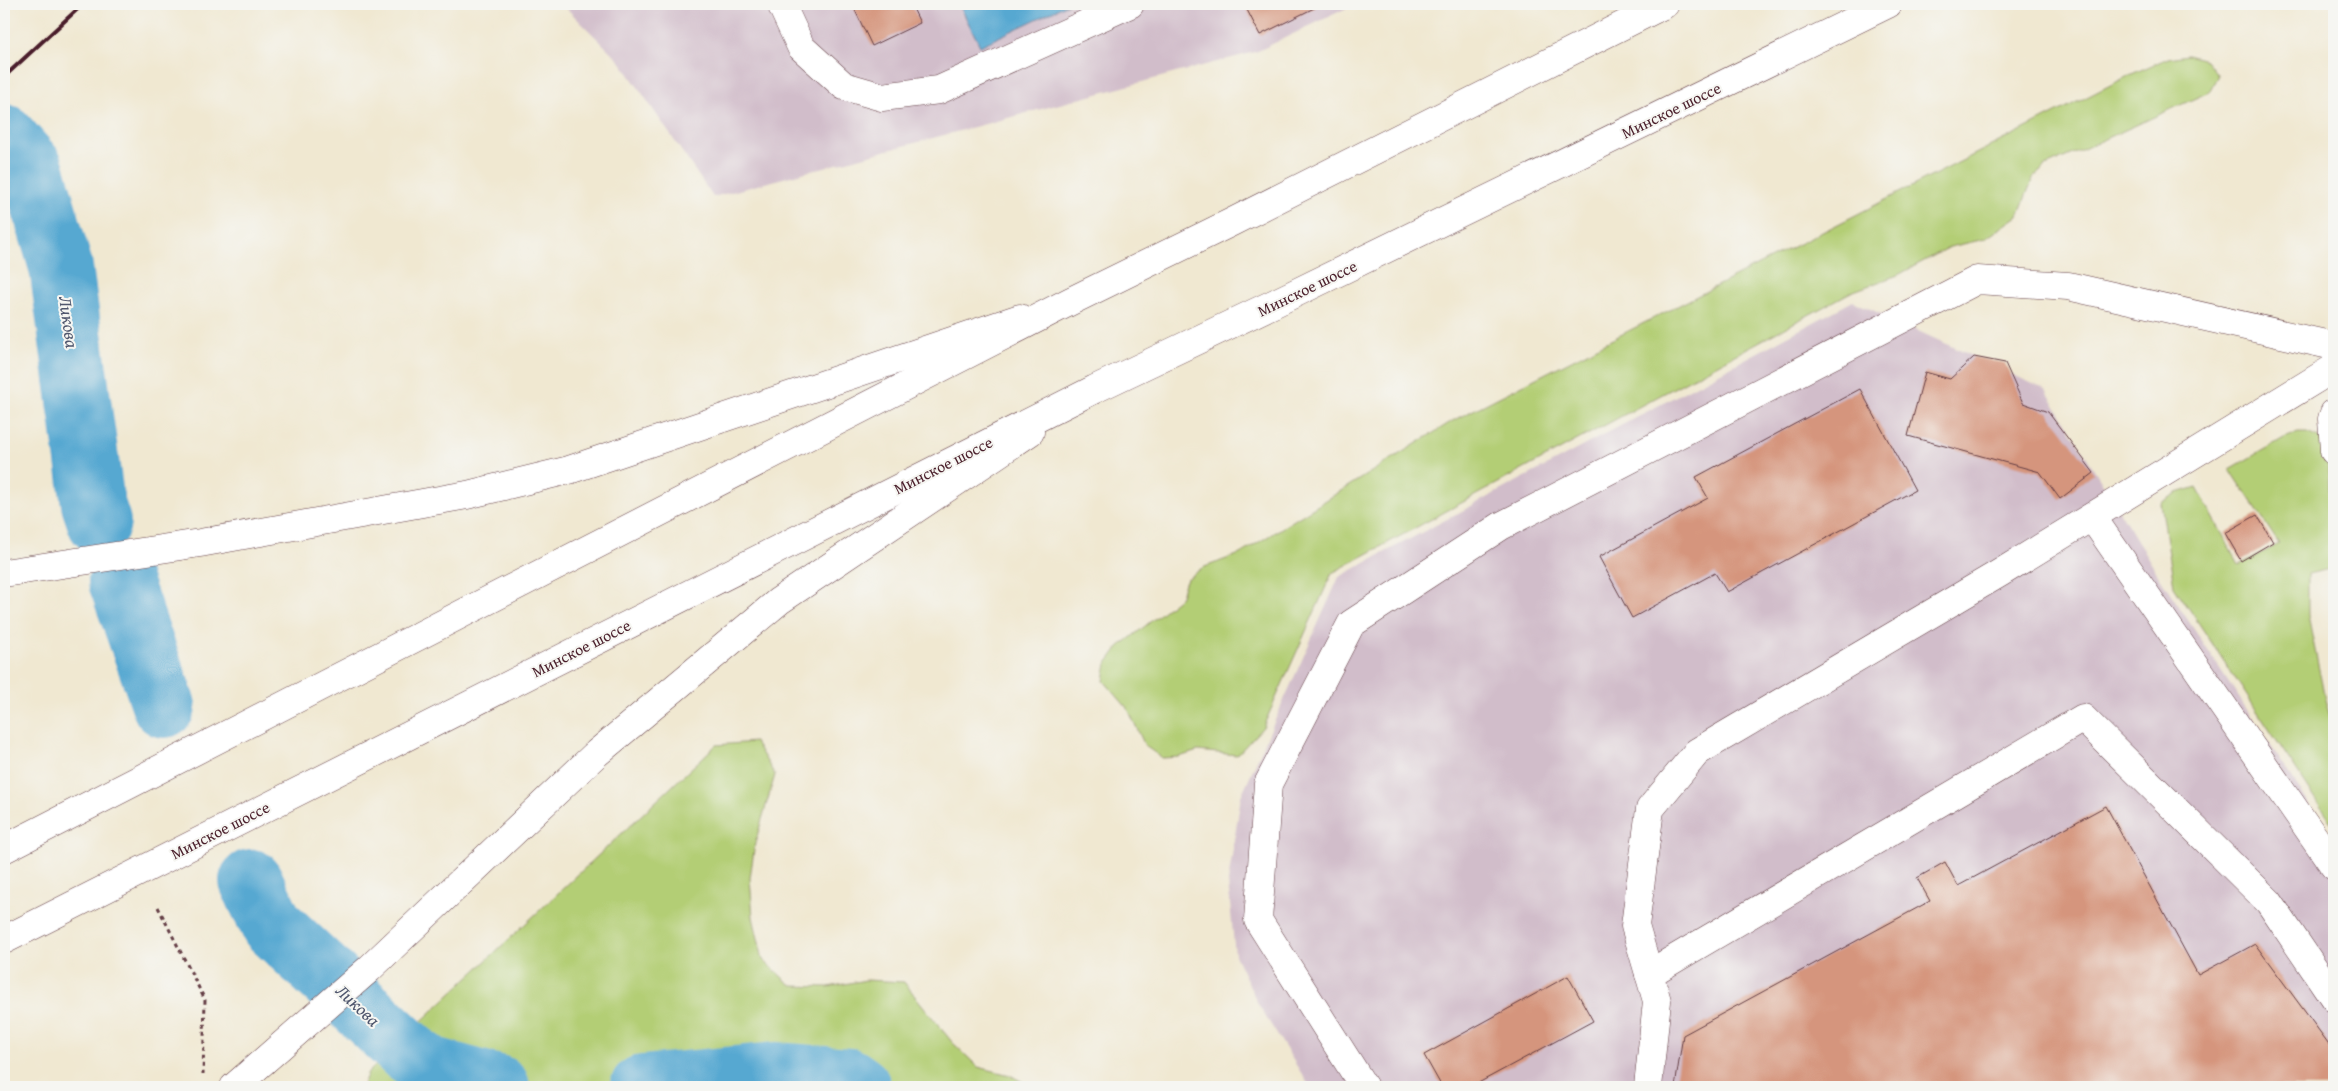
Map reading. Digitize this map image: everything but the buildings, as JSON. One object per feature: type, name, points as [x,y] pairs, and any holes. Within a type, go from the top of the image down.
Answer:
[{"type":"main road","points":[[781,4],[801,47],[844,86],[882,96],[939,90],[1130,4]]},
{"type":"main road","points":[[4,849],[122,790],[1071,300],[1232,222],[1665,4]]},
{"type":"main road","name":"Минское шоссе","points":[[4,940],[1095,389],[1274,304],[1888,4]]},
{"type":"main road","points":[[1364,1087],[1258,920],[1268,784],[1351,624],[1501,526],[1977,280],[2068,286],[2334,346]]},
{"type":"main road","points":[[4,573],[200,543],[466,495],[569,470],[1071,300]]},
{"type":"main road","points":[[1648,1087],[1657,1001],[1635,926],[1650,809],[1698,752],[2092,517],[2334,368]]},
{"type":"main road","points":[[234,1087],[370,968],[597,753],[779,601],[1095,389]]},
{"type":"main road","points":[[2334,413],[2332,419],[2334,451]]},
{"type":"main road","points":[[2092,517],[2334,866]]},
{"type":"main road","points":[[1648,974],[2083,718],[2269,902],[2334,998]]},
{"type":"path","points":[[158,906],[205,1000],[203,1078]]},
{"type":"shaded area","points":[[562,4],[1355,4],[1258,51],[713,197],[620,61]]},
{"type":"shaded area","points":[[1853,301],[2046,390],[2157,573],[2334,842],[2334,1087],[1310,1087],[1259,1006],[1235,955],[1228,882],[1241,796],[1339,577]]},
{"type":"green space","points":[[2187,55],[2206,60],[2218,75],[2209,92],[2046,166],[2033,178],[2018,216],[1985,239],[1950,247],[1898,275],[1851,292],[1332,573],[1263,727],[1237,755],[1198,751],[1179,757],[1162,758],[1145,746],[1128,709],[1104,681],[1107,663],[1119,647],[1180,598],[1186,580],[1202,568],[1240,554],[1454,420],[2134,73],[2168,58]]},
{"type":"green space","points":[[52,166],[80,255],[103,356],[111,502],[78,503],[56,316],[39,247],[8,200],[4,186],[4,174]]},
{"type":"green space","points":[[2298,433],[2307,433],[2321,439],[2327,454],[2334,568],[2308,574],[2308,616],[2326,704],[2334,727],[2334,827],[2174,586],[2161,503],[2177,493],[2197,487],[2239,565],[2279,544],[2230,469],[2284,438]]},
{"type":"green space","points":[[755,742],[775,775],[755,843],[750,878],[753,917],[763,960],[792,986],[828,987],[866,980],[904,982],[952,1042],[978,1067],[1010,1075],[1032,1087],[362,1087],[368,1073],[395,1046],[716,745]]},
{"type":"water","points":[[959,4],[1068,4],[980,46]]},
{"type":"waterway","name":"Ликова","points":[[4,136],[32,168],[61,267],[93,504],[99,522]]},
{"type":"waterway","name":"Ликова","points":[[120,581],[164,706]]},
{"type":"waterway","name":"Ликова","points":[[251,881],[272,925],[409,1053],[430,1068],[498,1087]]},
{"type":"waterway","name":"Ликова","points":[[642,1087],[775,1074],[849,1080],[859,1087]]},
{"type":"railway","points":[[4,77],[83,4]]}]
